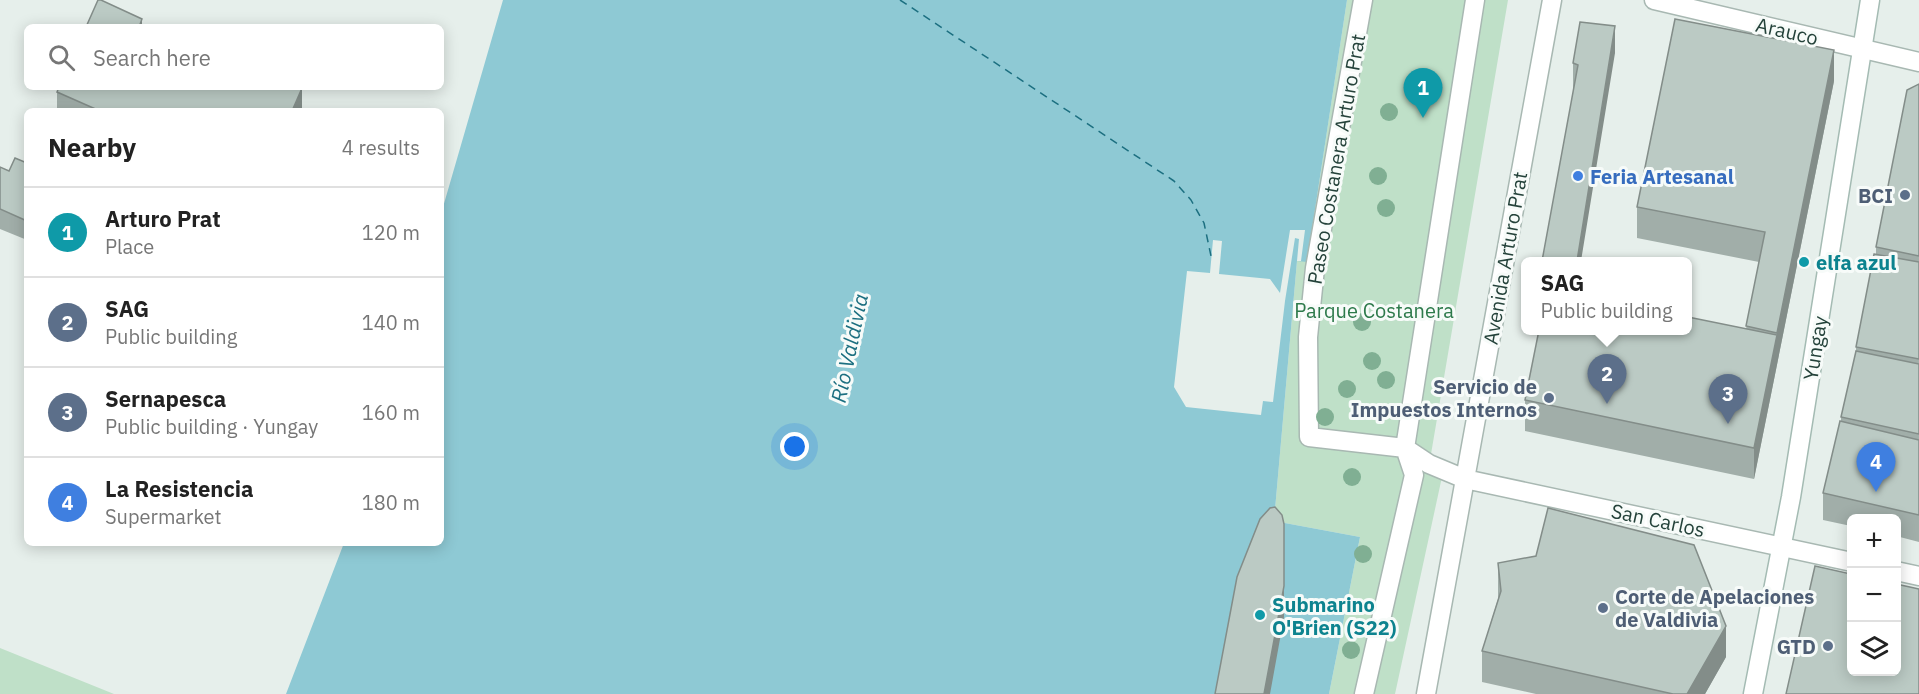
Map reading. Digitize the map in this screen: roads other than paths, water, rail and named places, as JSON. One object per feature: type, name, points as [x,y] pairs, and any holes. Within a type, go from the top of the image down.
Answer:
[{"type":"street","name":"Paseo Costanera Arturo Prat","points":[[1363,0],[1315,268],[1308,337],[1309,438],[1405,448]]},
{"type":"street","points":[[1364,694],[1414,475],[1405,448],[1475,0]]},
{"type":"street","name":"Avenida Arturo Prat","points":[[1426,694],[1552,0]]},
{"type":"street","name":"Arauco","points":[[1654,0],[1919,62]]},
{"type":"street","name":"Yungay","points":[[1753,694],[1791,497],[1870,0]]},
{"type":"street","name":"San Carlos","points":[[1405,448],[1429,464],[1465,478],[1847,561]]},
{"type":"street","points":[[1901,572],[1919,576]]},
{"type":"water","name":"Río Valdivia","points":[[503,0],[1347,0],[1307,262],[1297,261],[1274,521],[1360,537],[1329,694],[286,694],[343,546],[444,546],[444,204]]},
{"type":"place","name":"Arturo Prat","points":[[1423,118]]},
{"type":"place","name":"Feria Artesanal","points":[[1578,176]]},
{"type":"place","name":"BCI","points":[[1905,195]]},
{"type":"place","name":"elfa azul","points":[[1804,262]]},
{"type":"place","name":"Servicio de Impuestos Internos","points":[[1549,398]]},
{"type":"place","name":"SAG","points":[[1607,404]]},
{"type":"place","name":"Sernapesca","points":[[1728,424]]},
{"type":"place","name":"La Resistencia","points":[[1876,492]]},
{"type":"place","name":"Corte de Apelaciones de Valdivia","points":[[1603,608]]},
{"type":"place","name":"Submarino O'Brien (S22)","points":[[1260,615]]},
{"type":"place","name":"GTD","points":[[1828,646]]},
{"type":"park label","name":"Parque Costanera","points":[[1374,310]]}]
